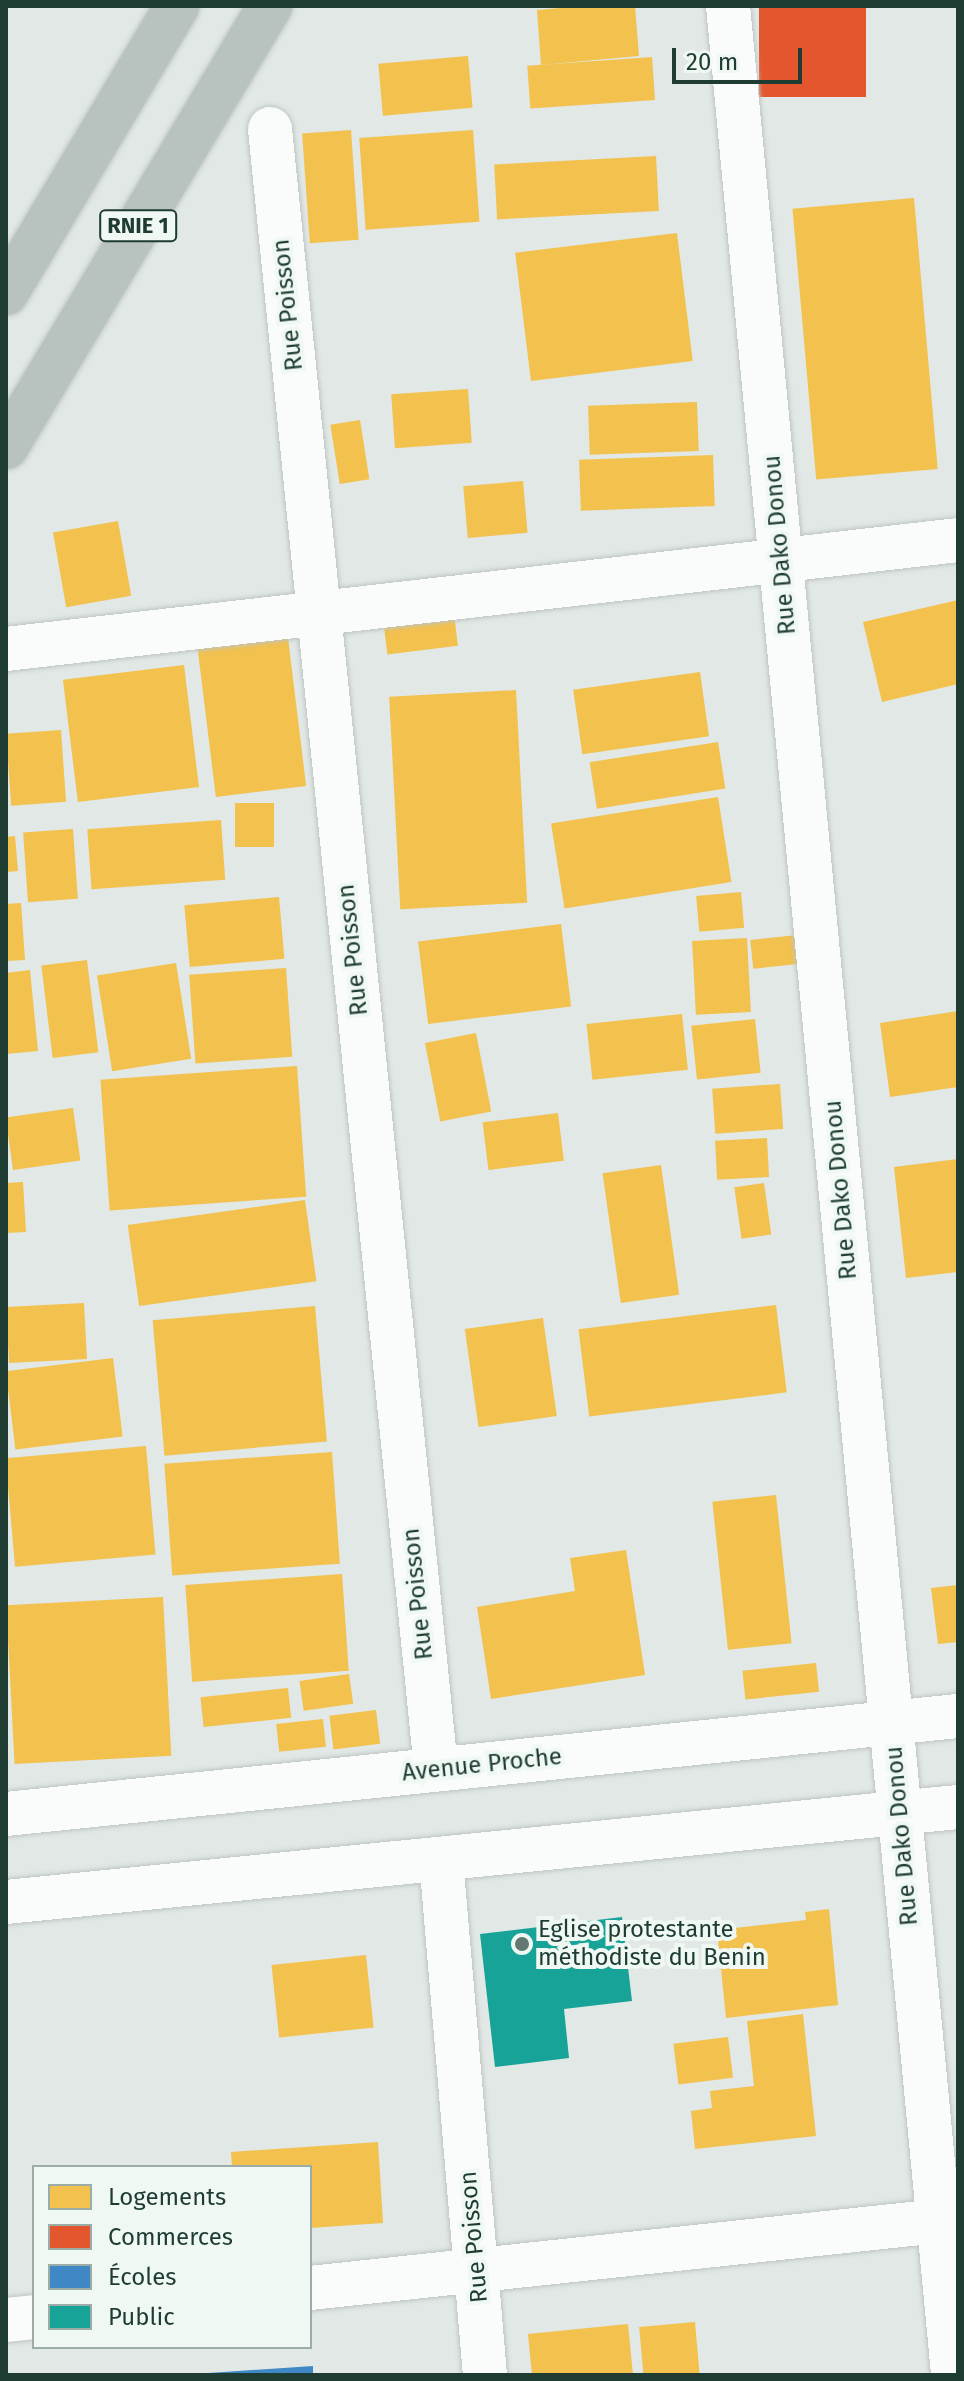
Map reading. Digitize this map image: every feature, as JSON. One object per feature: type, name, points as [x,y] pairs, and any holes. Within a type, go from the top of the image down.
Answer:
[{"type":"highway","name":"RNIE 1","points":[[6,293],[177,6]]},
{"type":"highway","name":"RNIE 1","points":[[6,447],[270,6]]},
{"type":"street","name":"Rue Dako Donou","points":[[728,6],[899,1813],[948,2220],[953,2375]]},
{"type":"street","name":"Rue Poisson","points":[[270,129],[436,1770]]},
{"type":"street","points":[[6,649],[958,540]]},
{"type":"street","name":"Avenue Proche","points":[[6,1814],[958,1716]]},
{"type":"street","points":[[6,1902],[958,1807]]},
{"type":"street","name":"Rue Poisson","points":[[441,1859],[485,2375]]},
{"type":"street","points":[[312,2288],[948,2220]]},
{"type":"building: Logements","points":[[635,6],[639,56],[541,65],[537,10]]},
{"type":"building: Logements","points":[[468,56],[473,108],[383,116],[378,64]]},
{"type":"building: Logements","points":[[652,57],[655,100],[530,109],[527,66]]},
{"type":"building: Logements","points":[[351,130],[359,240],[310,243],[302,133]]},
{"type":"building: Logements","points":[[473,130],[479,222],[366,230],[359,138]]},
{"type":"building: Logements","points":[[656,156],[659,211],[497,219],[494,164]]},
{"type":"building: Logements","points":[[914,198],[938,469],[816,480],[792,209]]},
{"type":"building: Logements","points":[[677,233],[693,361],[531,381],[515,253]]},
{"type":"building: Logements","points":[[468,389],[472,443],[395,448],[391,394]]},
{"type":"building: Logements","points":[[697,402],[699,451],[590,455],[588,406]]},
{"type":"building: Logements","points":[[360,420],[369,479],[340,484],[330,425]]},
{"type":"building: Logements","points":[[713,455],[715,506],[581,511],[579,460]]},
{"type":"building: Logements","points":[[523,481],[528,533],[468,538],[463,486]]},
{"type":"building: Logements","points":[[118,521],[131,596],[66,607],[53,532]]},
{"type":"building: Logements","points":[[958,600],[958,684],[882,702],[863,622]]},
{"type":"building: Logements","points":[[454,614],[458,646],[387,654],[384,623]]},
{"type":"building: Logements","points":[[288,638],[306,786],[216,797],[198,649]]},
{"type":"building: Logements","points":[[184,665],[199,787],[78,802],[63,680]]},
{"type":"building: Logements","points":[[700,672],[709,736],[582,754],[573,690]]},
{"type":"building: Logements","points":[[516,690],[527,903],[400,909],[389,697]]},
{"type":"building: Logements","points":[[61,730],[66,802],[11,806],[6,734]]},
{"type":"building: Logements","points":[[718,742],[725,788],[597,809],[590,762]]},
{"type":"building: Logements","points":[[718,797],[731,882],[565,908],[551,823]]},
{"type":"building: Logements","points":[[235,803],[274,803],[274,847],[235,847]]},
{"type":"building: Logements","points":[[221,820],[225,880],[92,889],[87,829]]},
{"type":"building: Logements","points":[[73,829],[78,899],[28,902],[23,832]]},
{"type":"building: Logements","points":[[15,836],[18,871],[6,872],[6,837]]},
{"type":"building: Logements","points":[[741,892],[744,928],[699,932],[696,896]]},
{"type":"building: Logements","points":[[279,897],[284,959],[190,967],[184,905]]},
{"type":"building: Logements","points":[[21,903],[25,960],[6,961],[6,904]]},
{"type":"building: Logements","points":[[561,924],[571,1006],[428,1024],[418,942]]},
{"type":"building: Logements","points":[[797,935],[800,964],[753,969],[750,940]]},
{"type":"building: Logements","points":[[747,938],[751,1012],[696,1015],[692,941]]},
{"type":"building: Logements","points":[[87,960],[98,1052],[53,1058],[41,966]]},
{"type":"building: Logements","points":[[176,963],[191,1059],[112,1071],[97,976]]},
{"type":"building: Logements","points":[[286,968],[292,1057],[195,1064],[189,975]]},
{"type":"building: Logements","points":[[30,970],[38,1051],[6,1054],[6,973]]},
{"type":"building: Logements","points":[[958,1011],[958,1087],[890,1097],[880,1023]]},
{"type":"building: Logements","points":[[682,1014],[688,1070],[592,1080],[587,1024]]},
{"type":"building: Logements","points":[[755,1019],[761,1073],[697,1079],[691,1026]]},
{"type":"building: Logements","points":[[476,1033],[491,1112],[440,1121],[425,1043]]},
{"type":"building: Logements","points":[[297,1066],[306,1197],[110,1210],[100,1080]]},
{"type":"building: Logements","points":[[780,1084],[783,1129],[715,1134],[712,1089]]},
{"type":"building: Logements","points":[[73,1108],[80,1160],[13,1170],[6,1117]]},
{"type":"building: Logements","points":[[558,1113],[564,1161],[488,1170],[483,1122]]},
{"type":"building: Logements","points":[[767,1138],[769,1177],[717,1180],[715,1141]]},
{"type":"building: Logements","points":[[958,1159],[958,1272],[906,1278],[894,1167]]},
{"type":"building: Logements","points":[[661,1165],[679,1295],[621,1303],[603,1173]]},
{"type":"building: Logements","points":[[23,1182],[26,1232],[6,1233],[6,1183]]},
{"type":"building: Logements","points":[[764,1183],[771,1234],[742,1239],[734,1187]]},
{"type":"building: Logements","points":[[305,1200],[316,1281],[139,1306],[128,1225]]},
{"type":"building: Logements","points":[[84,1303],[87,1359],[9,1363],[6,1307]]},
{"type":"building: Logements","points":[[776,1305],[787,1392],[589,1417],[578,1329]]},
{"type":"building: Logements","points":[[315,1306],[327,1441],[164,1456],[153,1320]]},
{"type":"building: Logements","points":[[543,1318],[557,1416],[479,1427],[465,1329]]},
{"type":"building: Logements","points":[[113,1358],[123,1436],[15,1450],[6,1371]]},
{"type":"building: Logements","points":[[146,1446],[155,1555],[15,1567],[6,1458]]},
{"type":"building: Logements","points":[[332,1452],[340,1564],[172,1575],[164,1464]]},
{"type":"building: Logements","points":[[776,1495],[792,1643],[728,1650],[712,1502]]},
{"type":"building: Logements","points":[[626,1550],[645,1675],[491,1699],[477,1607],[575,1591],[570,1558]]},
{"type":"building: Logements","points":[[342,1574],[349,1671],[192,1682],[185,1585]]},
{"type":"building: Logements","points":[[958,1585],[958,1642],[938,1644],[931,1588]]},
{"type":"building: Logements","points":[[163,1597],[171,1756],[15,1764],[6,1605]]},
{"type":"building: Logements","points":[[816,1663],[819,1692],[745,1700],[742,1671]]},
{"type":"building: Logements","points":[[349,1674],[353,1704],[304,1711],[299,1681]]},
{"type":"building: Logements","points":[[288,1688],[291,1718],[204,1727],[200,1697]]},
{"type":"building: Logements","points":[[376,1710],[380,1744],[333,1749],[329,1716]]},
{"type":"building: Logements","points":[[323,1719],[326,1747],[279,1752],[276,1724]]},
{"type":"building: Logements","points":[[829,1909],[838,2005],[726,2018],[717,1930],[806,1920],[805,1912]]},
{"type":"building: Logements","points":[[366,1955],[374,2028],[279,2038],[272,1965]]},
{"type":"building: Logements","points":[[803,2014],[816,2136],[695,2149],[691,2111],[712,2108],[710,2091],[754,2086],[747,2021]]},
{"type":"building: Logements","points":[[728,2037],[733,2078],[678,2084],[673,2044]]},
{"type":"building: Logements","points":[[378,2142],[383,2223],[312,2228],[312,2165],[232,2165],[231,2152]]},
{"type":"building: Logements","points":[[695,2322],[700,2375],[643,2375],[639,2327]]},
{"type":"building: Logements","points":[[628,2324],[633,2375],[532,2375],[528,2334]]},
{"type":"building: Commerces","points":[[759,6],[866,6],[866,97],[759,97]]},
{"type":"building: Écoles","points":[[313,2366],[313,2375],[208,2375],[208,2373]]},
{"type":"building: Public","points":[[622,1917],[632,2001],[564,2009],[569,2058],[495,2067],[480,1934]]},
{"type":"place","name":"Eglise protestante méthodiste du Benin","points":[[522,1944]]}]
